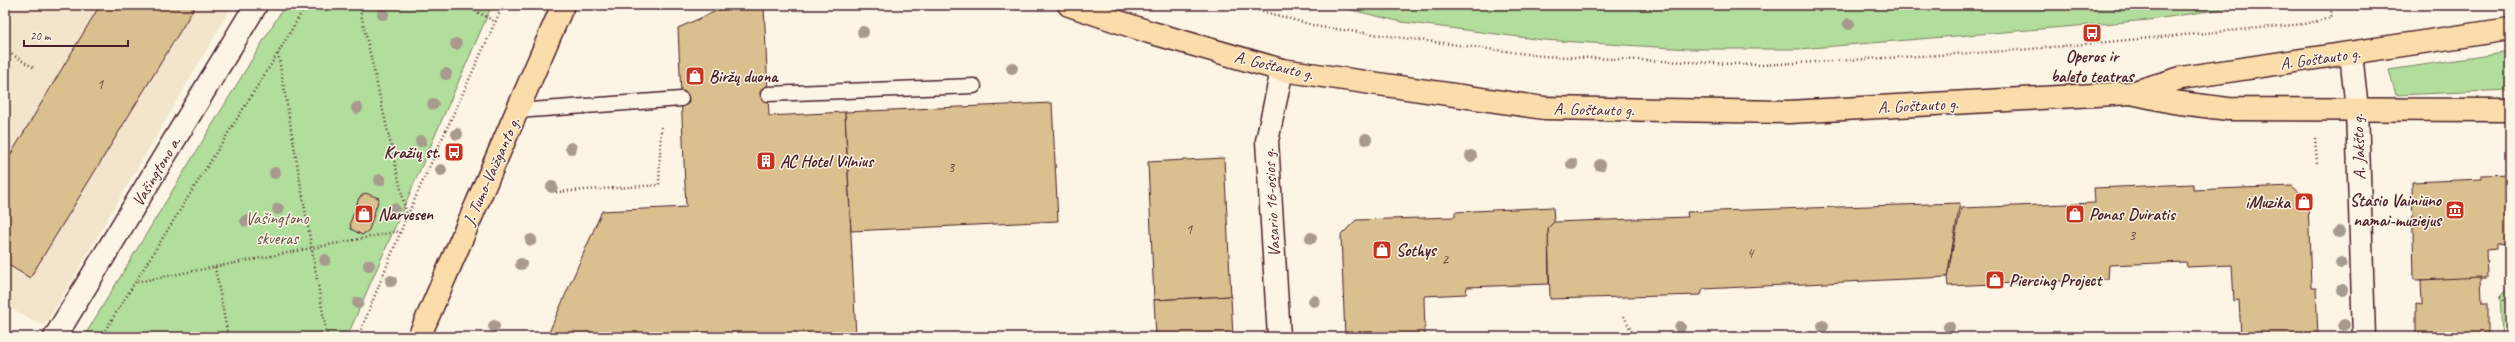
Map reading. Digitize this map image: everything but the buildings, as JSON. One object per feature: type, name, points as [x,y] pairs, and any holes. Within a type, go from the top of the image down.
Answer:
[{"type":"main road","name":"Vašingtono a.","points":[[55,337],[256,5]]},
{"type":"main road","name":"J. Tumo-Vaižganto g.","points":[[419,337],[563,5]]},
{"type":"main road","name":"A. Goštauto g.","points":[[1070,5],[1149,32],[1282,70],[1544,108],[1789,112],[2131,93],[2181,78],[2351,54],[2510,29]]},
{"type":"main road","name":"A. Jakšto g.","points":[[2351,54],[2357,110],[2364,337]]},
{"type":"main road","name":"Vasario 16-osios g.","points":[[1279,337],[1267,141],[1282,70]]},
{"type":"main road","name":"A. Goštauto g.","points":[[2131,93],[2168,101],[2228,109],[2510,110]]},
{"type":"lane","points":[[768,94],[974,86]]},
{"type":"lane","points":[[517,111],[681,99]]},
{"type":"path","points":[[101,337],[137,282],[306,5]]},
{"type":"path","points":[[360,5],[407,216]]},
{"type":"path","points":[[464,5],[496,22]]},
{"type":"path","points":[[358,337],[400,232],[503,5]]},
{"type":"path","points":[[1239,5],[1320,27],[1542,56],[1761,65],[2008,51],[2304,24],[2330,18],[2333,5]]},
{"type":"path","points":[[5,50],[34,68]]},
{"type":"path","points":[[278,53],[313,248],[327,337]]},
{"type":"path","points":[[556,192],[659,185],[662,101]]},
{"type":"path","points":[[137,282],[400,232]]},
{"type":"path","points":[[215,267],[228,337]]},
{"type":"path","points":[[2500,297],[2510,307]]},
{"type":"path","points":[[1624,316],[1634,337]]},
{"type":"shaded area","points":[[5,5],[233,5],[48,321],[43,325],[36,323],[5,305]]},
{"type":"green space","name":"Vašingtono skveras","points":[[285,5],[492,5],[347,337],[88,337],[85,335]]},
{"type":"green space","points":[[1330,5],[2250,5],[2149,20],[1799,49],[1689,49],[1543,40],[1402,22]]},
{"type":"green space","points":[[2510,52],[2510,90],[2396,95],[2389,70]]},
{"type":"green space","points":[[2510,283],[2510,337],[2502,337],[2500,297]]},
{"type":"place","name":"Operos ir baleto teatras","points":[[2092,33]]},
{"type":"place","name":"Biržų duona","points":[[695,76]]},
{"type":"place","name":"Kražių st.","points":[[454,152]]},
{"type":"place","name":"AC Hotel Vilnius","points":[[766,161]]},
{"type":"place","name":"iMuzika","points":[[2304,202]]},
{"type":"place","name":"Stasio Vainiūno namai-muziejus","points":[[2455,210]]},
{"type":"place","name":"Narvesen","points":[[364,214]]},
{"type":"place","name":"Ponas Dviratis","points":[[2075,214]]},
{"type":"place","name":"Sothys","points":[[1382,250]]},
{"type":"place","name":"Piercing Project","points":[[1995,280]]}]
